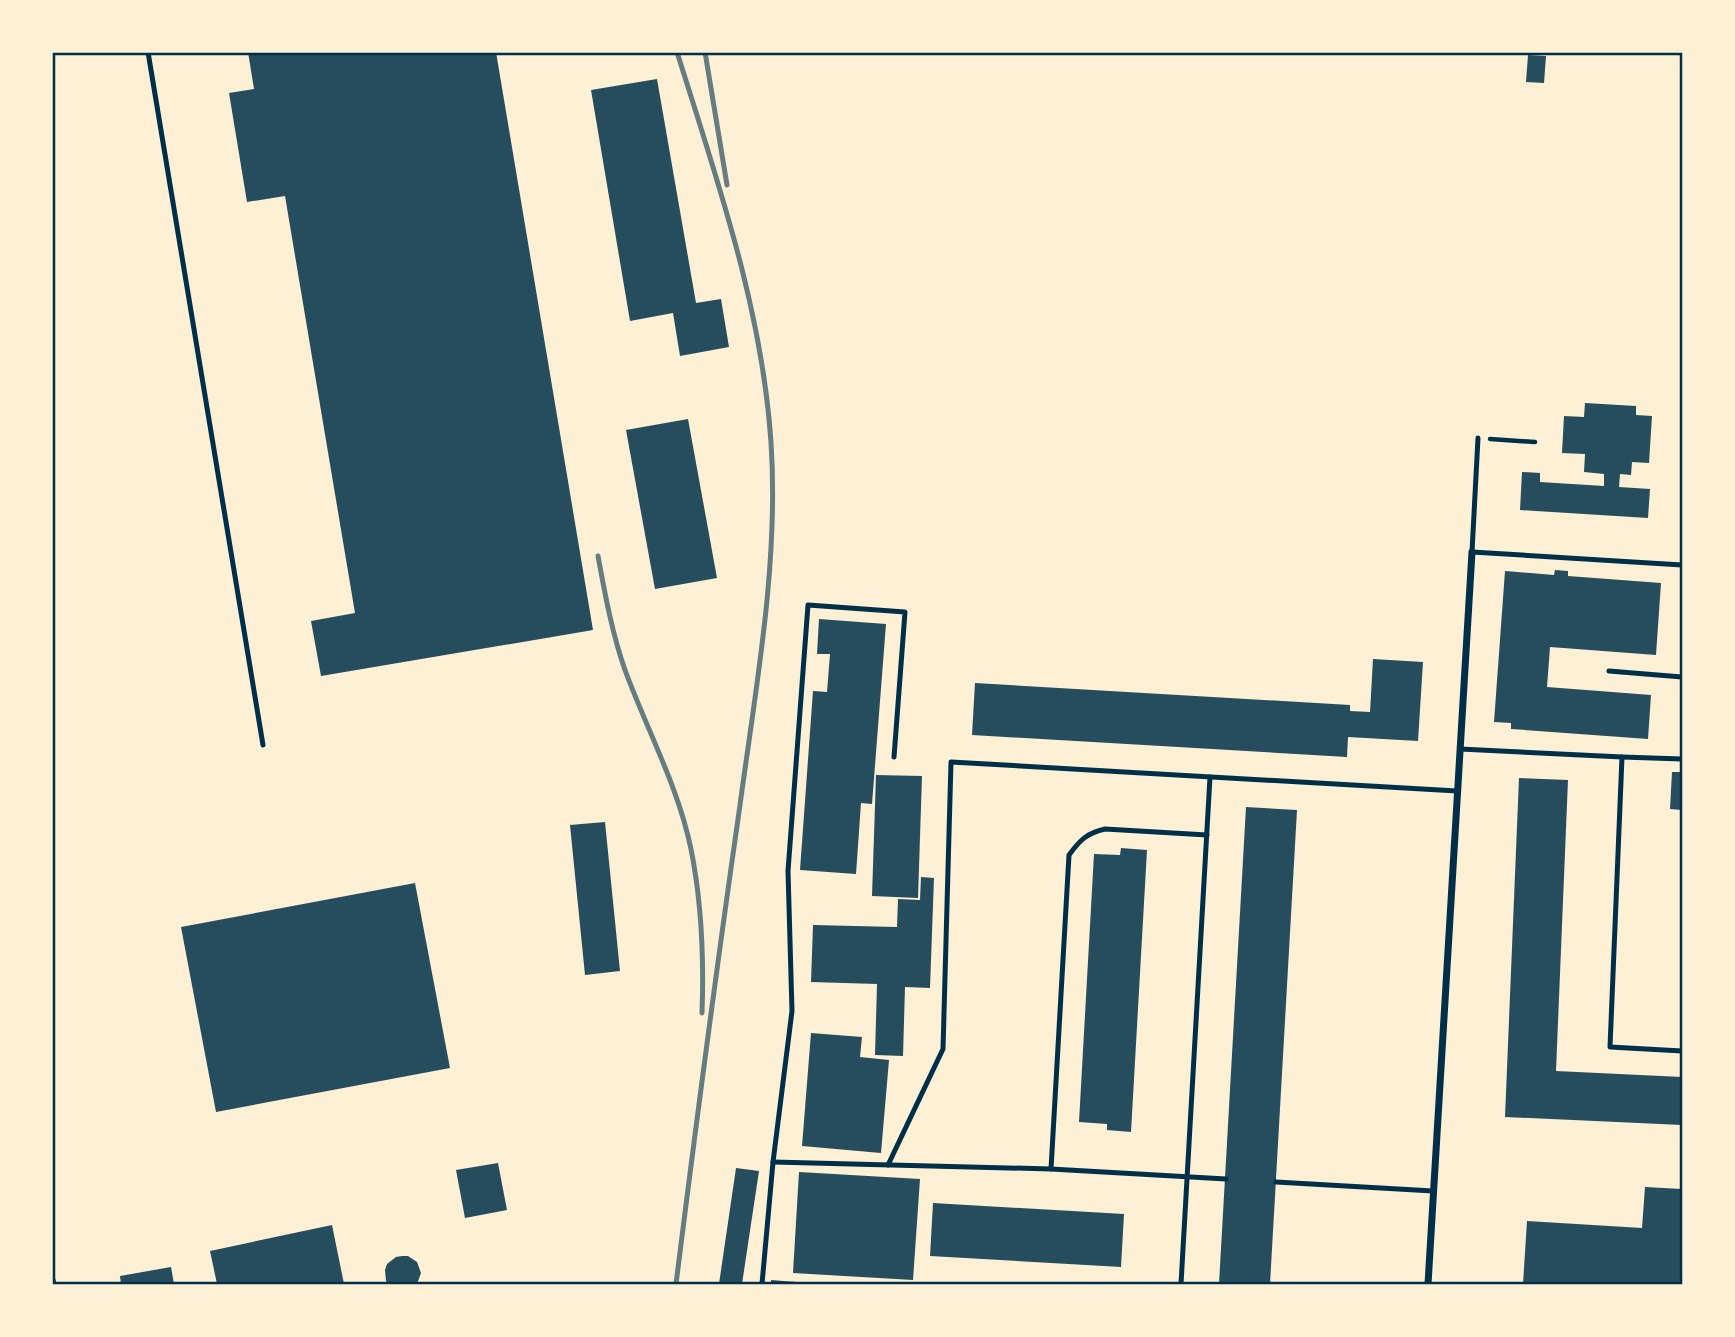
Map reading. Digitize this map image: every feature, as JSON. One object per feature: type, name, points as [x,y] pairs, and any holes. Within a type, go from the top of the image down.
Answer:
[{"type":"street","points":[[1428,1284],[1472,552]]},
{"type":"lane","points":[[148,52],[263,746]]},
{"type":"lane","points":[[1478,438],[1472,552],[1682,565]]},
{"type":"lane","points":[[762,1284],[773,1163],[792,1011],[788,871],[808,605],[905,612],[894,757]]},
{"type":"lane","points":[[1609,671],[1682,677]]},
{"type":"lane","points":[[1460,750],[1682,759]]},
{"type":"lane","points":[[1622,757],[1610,1047],[1682,1051]]},
{"type":"lane","points":[[888,1165],[943,1049],[951,762],[1457,791]]},
{"type":"lane","points":[[1181,1284],[1210,777]]},
{"type":"lane","points":[[1051,1169],[1069,855],[1090,832],[1105,829],[1207,835]]},
{"type":"lane","points":[[773,1163],[1051,1169],[1226,1179]]},
{"type":"lane","points":[[1276,1182],[1433,1191]]},
{"type":"path","points":[[1478,438],[1535,442]]},
{"type":"building","points":[[248,52],[496,52],[593,630],[321,676],[311,621],[355,613],[285,196],[247,202],[229,93],[254,89]]},
{"type":"building","points":[[1528,55],[1546,56],[1544,83],[1526,82]]},
{"type":"building","points":[[657,79],[696,303],[721,299],[729,347],[680,356],[673,313],[630,321],[591,90]]},
{"type":"building","points":[[1585,403],[1636,406],[1636,415],[1652,416],[1649,463],[1632,462],[1631,475],[1620,474],[1619,487],[1650,489],[1648,518],[1520,510],[1522,472],[1540,473],[1540,482],[1604,486],[1604,474],[1584,472],[1585,454],[1562,453],[1564,416],[1584,417]]},
{"type":"building","points":[[688,419],[717,578],[655,589],[626,430]]},
{"type":"building","points":[[1555,570],[1568,571],[1568,576],[1661,583],[1656,655],[1550,647],[1547,687],[1651,695],[1648,739],[1511,729],[1511,723],[1494,722],[1505,571],[1554,575]]},
{"type":"building","points":[[819,619],[886,624],[872,804],[861,803],[856,874],[800,870],[813,691],[827,692],[830,654],[817,654]]},
{"type":"building","points":[[1373,659],[1423,662],[1418,741],[1348,737],[1347,757],[972,735],[975,683],[1350,705],[1350,711],[1370,712]]},
{"type":"building","points":[[1672,772],[1682,772],[1682,810],[1670,809]]},
{"type":"building","points":[[876,775],[922,776],[918,898],[872,896]]},
{"type":"building","points":[[1519,778],[1568,780],[1556,1071],[1682,1077],[1682,1125],[1505,1117]]},
{"type":"building","points":[[1246,807],[1297,810],[1270,1284],[1219,1284]]},
{"type":"building","points":[[605,822],[620,971],[585,975],[570,825]]},
{"type":"building","points":[[1121,848],[1147,850],[1131,1132],[1107,1130],[1107,1124],[1079,1122],[1094,854],[1120,855]]},
{"type":"building","points":[[921,877],[934,878],[930,988],[905,987],[903,1056],[875,1055],[877,984],[811,982],[813,925],[897,927],[898,899],[920,900]]},
{"type":"building","points":[[415,883],[450,1068],[216,1112],[181,927]]},
{"type":"building","points":[[811,1033],[862,1037],[860,1057],[889,1060],[881,1153],[802,1146]]},
{"type":"building","points":[[498,1163],[507,1210],[465,1218],[456,1170]]},
{"type":"building","points":[[736,1168],[759,1171],[742,1284],[719,1284]]},
{"type":"building","points":[[799,1172],[920,1179],[913,1280],[793,1273]]},
{"type":"building","points":[[1645,1187],[1682,1189],[1682,1284],[1523,1284],[1527,1221],[1642,1228]]},
{"type":"building","points":[[933,1203],[1124,1214],[1121,1267],[930,1256]]},
{"type":"building","points":[[332,1225],[344,1284],[217,1284],[210,1251]]},
{"type":"building","points":[[408,1256],[417,1262],[421,1273],[417,1284],[388,1284],[385,1270],[387,1264],[396,1257]]},
{"type":"building","points":[[171,1267],[174,1284],[121,1284],[120,1276]]},
{"type":"building","points":[[771,1280],[797,1282],[771,1284]]},
{"type":"railway","points":[[676,1284],[759,670],[769,579],[773,487],[766,392],[748,293],[722,196],[677,52]]},
{"type":"railway","points":[[705,52],[727,185]]},
{"type":"railway","points":[[598,556],[620,656],[670,780],[691,849],[701,931],[702,1013]]}]
